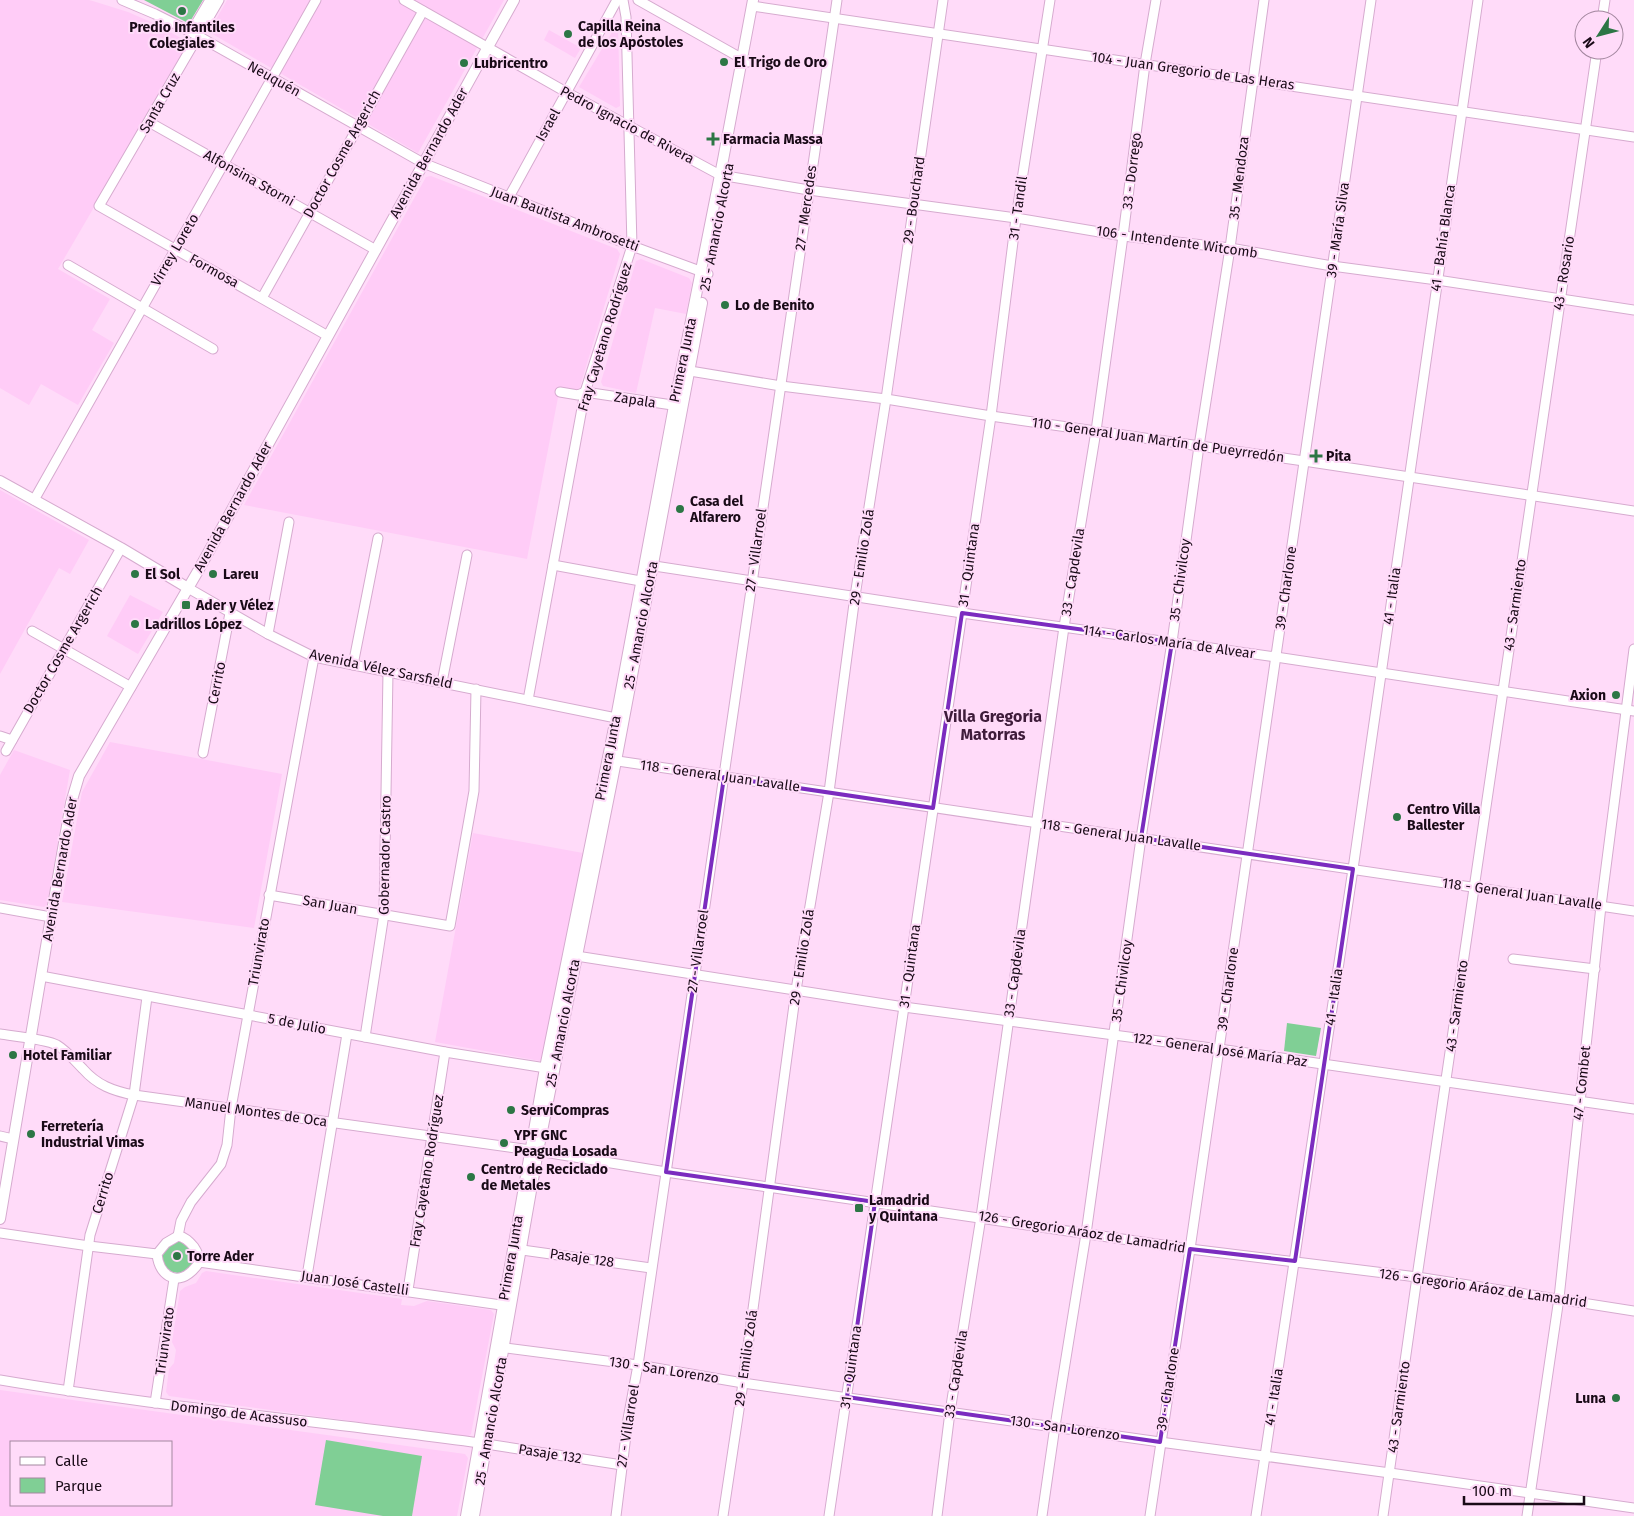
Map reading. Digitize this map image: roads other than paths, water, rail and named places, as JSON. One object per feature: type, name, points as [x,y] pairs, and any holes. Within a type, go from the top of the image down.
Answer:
[{"type":"main road","name":"Avenida Bernardo Ader","points":[[0,1219],[29,1038],[71,803],[79,776],[188,588],[514,0]]},
{"type":"main road","name":"Primera Junta","points":[[466,1516],[482,1444],[534,1151],[612,760],[756,3]]},
{"type":"main road","name":"Avenida Vélez Sarsfield","points":[[0,481],[121,548],[188,588]]},
{"type":"main road","name":"25 - Amancio Alcorta","points":[[474,1516],[482,1444]]},
{"type":"street","name":"Neuquén","points":[[122,0],[195,34],[423,163]]},
{"type":"street","name":"Santa Cruz","points":[[99,206],[149,122],[195,34],[210,0]]},
{"type":"street","name":"Santa Cruz","points":[[195,34],[219,0]]},
{"type":"street","name":"Virrey Loreto","points":[[34,500],[316,0]]},
{"type":"street","name":"Pedro Ignacio de Rivera","points":[[404,0],[566,92],[723,176]]},
{"type":"street","name":"Israel","points":[[509,197],[617,0]]},
{"type":"street","name":"Fray Cayetano Rodríguez","points":[[528,700],[585,392],[632,246],[630,126],[624,0]]},
{"type":"street","points":[[638,0],[745,60]]},
{"type":"street","name":"27 - Mercedes","points":[[781,386],[837,0]]},
{"type":"street","name":"29 - Bouchard","points":[[886,399],[943,0]]},
{"type":"street","name":"31 - Tandil","points":[[991,416],[1016,218],[1050,0]]},
{"type":"street","name":"33 - Dorrego","points":[[1096,431],[1156,0]]},
{"type":"street","name":"35 - Mendoza","points":[[1199,446],[1230,248],[1264,0]]},
{"type":"street","name":"39 - María Silva","points":[[1304,461],[1371,0]]},
{"type":"street","name":"41 - Bahía Blanca","points":[[1409,477],[1478,0]]},
{"type":"street","name":"104 - Juan Gregorio de Las Heras","points":[[756,3],[834,18],[1634,137]]},
{"type":"street","name":"Doctor Cosme Argerich","points":[[262,298],[423,11]]},
{"type":"street","name":"43 - Rosario","points":[[1532,496],[1596,60]]},
{"type":"street","name":"Alfonsina Storni","points":[[149,122],[376,250]]},
{"type":"street","name":"Juan Bautista Ambrosetti","points":[[423,163],[704,273]]},
{"type":"street","name":"106 - Intendente Witcomb","points":[[723,176],[913,205],[1016,218],[1123,236],[1230,248],[1332,266],[1634,310]]},
{"type":"street","name":"Formosa","points":[[99,206],[328,336]]},
{"type":"street","points":[[68,265],[213,349]]},
{"type":"street","name":"110 - General Juan Martín de Pueyrredón","points":[[685,370],[781,386],[886,399],[1634,511]]},
{"type":"street","name":"27 - Villarroel","points":[[616,1516],[751,580],[781,386]]},
{"type":"street","name":"Zapala","points":[[560,392],[578,395],[585,392],[678,406]]},
{"type":"street","name":"29 - Emilio Zolá","points":[[723,1516],[743,1383],[796,990],[829,792],[855,596],[886,399]]},
{"type":"street","name":"31 - Quintana","points":[[829,1516],[991,416]]},
{"type":"street","name":"33 - Capdevila","points":[[936,1516],[950,1412],[981,1217],[1064,627],[1096,431]]},
{"type":"street","name":"35 - Chivilcoy","points":[[1042,1516],[1086,1234],[1140,838],[1172,642],[1199,446]]},
{"type":"street","name":"39 - Charlone","points":[[1150,1516],[1304,461]]},
{"type":"street","name":"41 - Italia","points":[[1256,1516],[1353,870],[1409,477]]},
{"type":"street","name":"43 - Sarmiento","points":[[1383,1516],[1532,496]]},
{"type":"street","points":[[268,634],[289,522]]},
{"type":"street","points":[[353,665],[378,538]]},
{"type":"street","name":"Doctor Cosme Argerich","points":[[6,751],[121,548]]},
{"type":"street","points":[[442,682],[466,555]]},
{"type":"street","points":[[553,565],[645,582]]},
{"type":"street","name":"114 - Carlos María de Alvear","points":[[648,565],[962,613],[1276,657],[1630,710]]},
{"type":"street","name":"Avenida Vélez Sarsfield","points":[[188,588],[268,634],[314,657],[620,718]]},
{"type":"street","name":"Cerrito","points":[[203,753],[230,613]]},
{"type":"street","points":[[32,632],[131,687]]},
{"type":"street","name":"47 - Combet","points":[[1527,1516],[1559,1298],[1601,906],[1630,710],[1634,649]]},
{"type":"street","name":"Triunvirato","points":[[178,1236],[181,1221],[191,1202],[220,1164],[225,1154],[231,1108],[269,894],[314,657]]},
{"type":"street","name":"Gobernador Castro","points":[[365,1037],[384,914],[388,672]]},
{"type":"street","name":"San Juan","points":[[269,894],[450,926],[474,791],[476,690]]},
{"type":"street","points":[[0,736],[12,740]]},
{"type":"street","name":"118 - General Juan Lavalle","points":[[612,760],[1634,911]]},
{"type":"street","points":[[0,908],[51,917]]},
{"type":"street","name":"122 - General José María Paz","points":[[572,955],[904,1008],[1219,1049],[1634,1109]]},
{"type":"street","points":[[1513,959],[1595,969]]},
{"type":"street","name":"5 de Julio","points":[[41,976],[445,1052],[550,1068]]},
{"type":"street","name":"Cerrito","points":[[68,1391],[90,1235],[134,1095],[147,996]]},
{"type":"street","name":"Manuel Montes de Oca","points":[[0,1034],[56,1044],[103,1086],[134,1095],[534,1151]]},
{"type":"street","points":[[307,1276],[347,1034]]},
{"type":"street","name":"Fray Cayetano Rodríguez","points":[[408,1290],[445,1052]]},
{"type":"street","points":[[0,1136],[13,1139]]},
{"type":"street","name":"126 - Gregorio Aráoz de Lamadrid","points":[[534,1151],[1086,1234],[1417,1277],[1634,1311]]},
{"type":"street","points":[[0,1233],[157,1254]]},
{"type":"street","points":[[178,1236],[186,1238],[192,1244],[198,1254],[199,1262],[189,1274],[183,1278],[174,1279],[161,1266],[157,1254],[166,1243],[178,1236]]},
{"type":"street","name":"Pasaje 128","points":[[517,1249],[651,1268]]},
{"type":"street","name":"Juan José Castelli","points":[[199,1262],[507,1305]]},
{"type":"street","name":"Triunvirato","points":[[155,1403],[174,1279]]},
{"type":"street","name":"130 - San Lorenzo","points":[[500,1347],[638,1365],[743,1383],[1634,1508]]},
{"type":"street","name":"Domingo de Acassuso","points":[[0,1380],[155,1403],[482,1444]]},
{"type":"street","name":"Pasaje 132","points":[[482,1444],[622,1465]]},
{"type":"place","name":"Predio Infantiles Colegiales","points":[[182,11]]},
{"type":"place","name":"Capilla Reina de los Apóstoles","points":[[568,34]]},
{"type":"place","name":"El Trigo de Oro","points":[[724,62]]},
{"type":"place","name":"Lubricentro","points":[[464,63]]},
{"type":"place","name":"Farmacia Massa","points":[[713,139]]},
{"type":"place","name":"Lo de Benito","points":[[725,305]]},
{"type":"place","name":"Pita","points":[[1316,456]]},
{"type":"place","name":"Casa del Alfarero","points":[[680,509]]},
{"type":"place","name":"El Sol","points":[[135,574]]},
{"type":"place","name":"Lareu","points":[[213,574]]},
{"type":"place","name":"Ader y Vélez","points":[[186,605]]},
{"type":"place","name":"Ladrillos López","points":[[135,624]]},
{"type":"place","name":"Axion","points":[[1616,695]]},
{"type":"place","name":"Centro Villa Ballester","points":[[1397,817]]},
{"type":"place","name":"Hotel Familiar","points":[[13,1055]]},
{"type":"place","name":"ServiCompras","points":[[511,1110]]},
{"type":"place","name":"Ferretería Industrial Vimas","points":[[31,1134]]},
{"type":"place","name":"YPF GNC Peaguda Losada","points":[[504,1143]]},
{"type":"place","name":"Centro de Reciclado de Metales","points":[[471,1177]]},
{"type":"place","name":"Lamadrid y Quintana","points":[[859,1208]]},
{"type":"place","name":"Torre Ader","points":[[177,1256]]},
{"type":"place","name":"Luna","points":[[1616,1398]]},
{"type":"district","name":"Villa Gregoria Matorras","points":[[993,725]]}]
